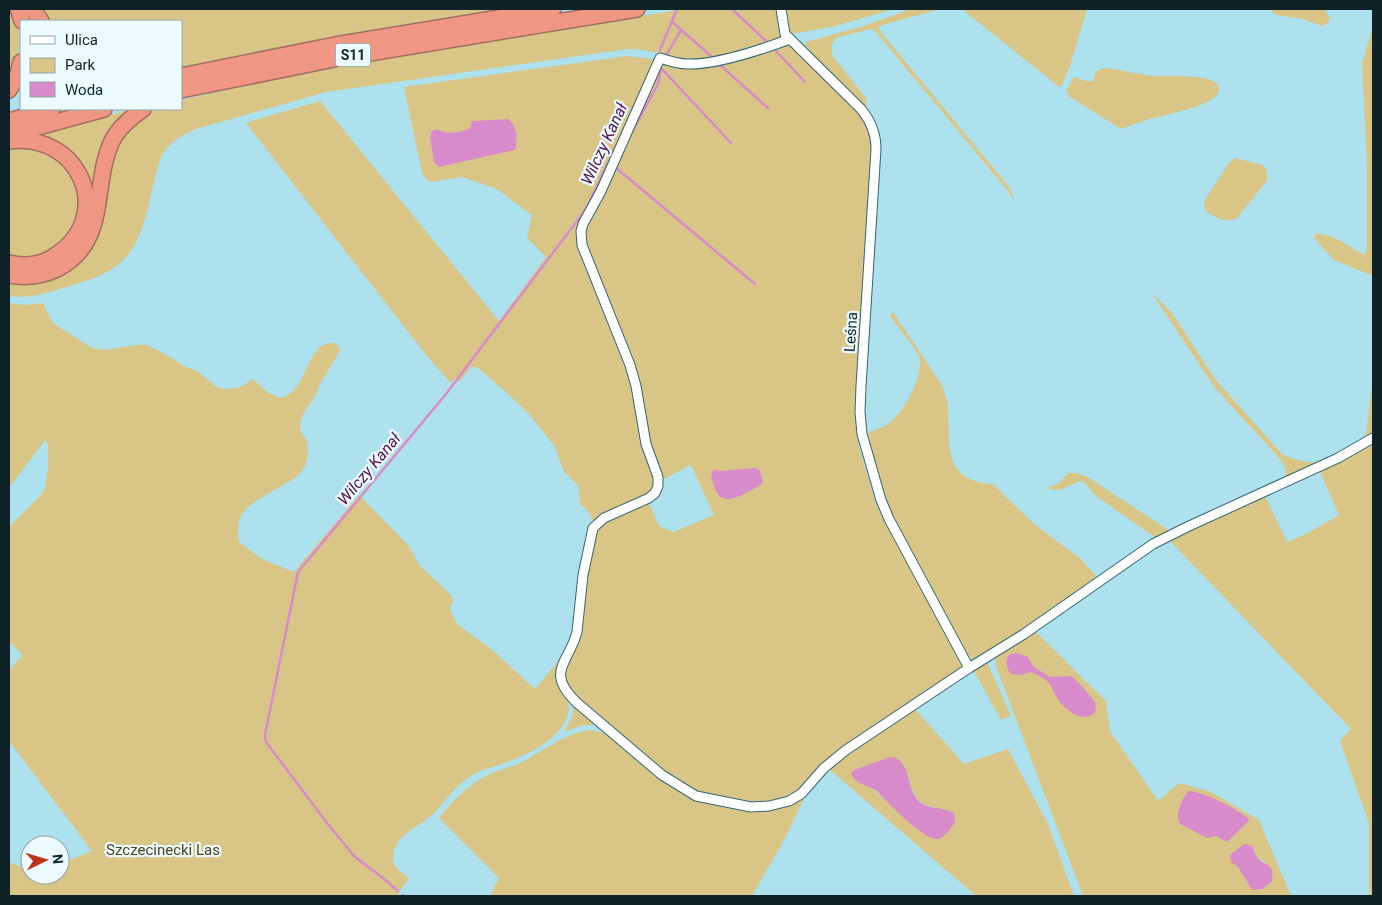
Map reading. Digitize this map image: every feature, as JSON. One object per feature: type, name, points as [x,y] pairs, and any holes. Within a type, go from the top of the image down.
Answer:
[{"type":"highway","points":[[33,9],[40,20]]},
{"type":"highway","name":"S11","points":[[203,78],[335,45],[553,9]]},
{"type":"highway","name":"S11","points":[[203,78],[637,9]]},
{"type":"highway","points":[[9,90],[18,74],[20,66]]},
{"type":"highway","points":[[182,75],[203,78]]},
{"type":"highway","points":[[182,91],[203,78]]},
{"type":"highway","points":[[9,121],[48,110]]},
{"type":"highway","points":[[9,135],[100,110]]},
{"type":"highway","points":[[9,275],[29,277],[52,271],[72,258],[82,248],[95,223],[104,168],[113,140],[130,118],[142,110]]},
{"type":"highway","points":[[9,141],[24,140],[42,143],[65,156],[74,165],[79,175],[83,184],[86,202],[82,224],[77,235],[64,250],[53,258],[36,264],[9,263]]},
{"type":"street","name":"Leśna","points":[[781,9],[785,34],[861,109],[874,131],[876,163],[861,386],[860,412],[862,434],[872,473],[889,520],[969,668]]},
{"type":"street","points":[[790,39],[765,48],[710,62],[686,64],[660,58],[601,191],[582,224],[582,245],[630,365],[636,386],[648,451],[658,476],[658,486],[649,498],[604,518],[593,528],[583,576],[577,632],[560,670],[562,682],[576,702],[662,775],[696,796],[721,802],[760,807],[779,805],[801,794],[835,758],[969,668],[1024,634],[1142,552],[1170,535],[1338,458],[1373,438]]},
{"type":"green space","points":[[9,9],[14,9],[20,38],[18,55],[9,83]]},
{"type":"green space","points":[[39,9],[507,9],[343,35],[182,67],[182,20],[46,20]]},
{"type":"green space","points":[[684,9],[778,9],[781,37],[763,46],[749,50],[703,59],[682,60],[660,53],[628,49],[326,92],[196,129],[177,139],[162,155],[143,226],[130,252],[121,262],[98,276],[57,290],[34,296],[9,296],[9,280],[40,280],[105,187],[117,142],[146,113],[152,110],[182,110],[182,100],[283,77]]},
{"type":"green space","points":[[784,9],[893,9],[836,26],[792,34],[789,32]]},
{"type":"green space","points":[[911,9],[940,9],[879,26],[880,31],[1010,188],[1016,203],[875,31],[870,29],[836,38],[832,44],[832,55],[866,98],[867,111],[817,60],[805,44],[806,42],[864,26]]},
{"type":"green space","points":[[962,9],[1087,9],[1070,66],[1061,87],[1058,86]]},
{"type":"green space","points":[[1272,9],[1325,9],[1330,18],[1328,23],[1322,26],[1302,19],[1276,15],[1272,12]]},
{"type":"green space","points":[[1373,27],[1373,278],[1371,275],[1334,260],[1314,238],[1315,234],[1326,235],[1364,255],[1367,248],[1367,166],[1362,63]]},
{"type":"green space","points":[[788,45],[863,117],[870,129],[873,152],[856,381],[856,417],[859,447],[882,517],[964,667],[839,752],[794,795],[789,798],[758,805],[700,795],[677,782],[586,707],[567,685],[564,673],[595,531],[602,523],[648,501],[659,526],[674,532],[714,515],[691,465],[664,479],[652,453],[641,397],[589,256],[584,237],[588,220],[661,66],[666,64],[685,67]]},
{"type":"green space","points":[[628,56],[652,59],[654,65],[635,112],[578,227],[628,368],[654,482],[647,495],[594,523],[588,511],[580,504],[579,488],[564,472],[555,447],[528,413],[477,367],[471,367],[460,381],[457,381],[455,378],[451,383],[430,360],[246,123],[320,101],[499,321],[546,257],[527,238],[532,215],[497,189],[462,177],[431,182],[427,180],[422,173],[404,87]]},
{"type":"green space","points":[[1103,68],[1152,76],[1202,78],[1217,84],[1219,90],[1216,96],[1200,105],[1121,129],[1070,97],[1066,91],[1074,77],[1093,81],[1096,72]]},
{"type":"green space","points":[[132,110],[122,121],[83,239],[67,253],[88,183],[28,136]]},
{"type":"green space","points":[[19,145],[59,157],[79,185],[78,224],[45,257],[9,259],[9,147]]},
{"type":"green space","points":[[1235,158],[1263,165],[1267,171],[1267,181],[1236,219],[1223,220],[1205,210],[1204,201],[1229,163]]},
{"type":"green space","points":[[1151,292],[1172,313],[1215,379],[1282,454],[1302,461],[1319,461],[1342,451],[1362,438],[1366,434],[1373,377],[1373,435],[1338,455],[1284,480],[1286,469],[1280,459],[1215,388]]},
{"type":"green space","name":"Szczecinecki Las","points":[[9,303],[25,305],[43,303],[53,323],[92,348],[105,350],[147,345],[174,359],[183,366],[197,371],[217,387],[225,389],[239,388],[253,379],[268,393],[280,398],[289,394],[296,387],[317,350],[323,345],[336,344],[339,347],[339,352],[301,420],[300,429],[307,442],[308,449],[304,468],[296,477],[245,510],[239,522],[239,542],[262,559],[294,572],[359,495],[408,545],[420,566],[451,595],[453,600],[450,610],[457,624],[491,649],[535,689],[561,658],[569,709],[568,714],[559,731],[543,744],[516,759],[471,776],[434,813],[403,837],[396,845],[393,857],[395,866],[409,879],[398,893],[401,896],[9,896],[9,862],[20,866],[20,885],[70,885],[70,860],[92,851],[9,741],[9,670],[21,657],[21,653],[9,642],[9,527],[41,495],[45,488],[48,469],[48,446],[46,439],[9,488]]},
{"type":"green space","points":[[893,312],[943,387],[948,405],[949,446],[957,469],[965,477],[980,483],[993,484],[1034,524],[1080,558],[1099,579],[977,659],[972,659],[967,653],[889,508],[879,481],[867,433],[883,427],[894,419],[911,394],[919,374],[919,357],[890,316]]},
{"type":"green space","points":[[1373,441],[1373,896],[1369,896],[1369,823],[1340,741],[1351,729],[1168,539],[1264,494],[1287,542],[1308,533],[1339,515],[1319,469]]},
{"type":"green space","points":[[1068,473],[1086,476],[1170,531],[1156,538],[1096,496],[1084,482],[1080,481],[1062,489],[1054,490],[1047,488],[1059,483]]},
{"type":"green space","points":[[1035,631],[1106,701],[1110,731],[1158,801],[1179,783],[1209,791],[1259,820],[1291,896],[1083,896],[996,666],[995,659],[997,655]],"holes":[[[1252,846],[1257,857],[1266,863],[1242,873],[1238,867]]]},
{"type":"green space","points":[[984,663],[988,664],[1011,716],[1001,720],[974,671],[975,668]]},
{"type":"green space","points":[[574,704],[600,725],[583,725],[564,732],[573,714]]},
{"type":"green space","points":[[914,708],[964,764],[1008,749],[1048,824],[1074,896],[976,896],[829,769]],"holes":[[[904,765],[912,790],[920,801],[934,808],[945,809],[931,838],[912,824],[871,787]]]},
{"type":"green space","points":[[590,730],[606,733],[695,799],[739,809],[785,806],[806,795],[783,842],[752,896],[490,896],[499,878],[439,818],[463,792],[484,777],[520,763],[572,734]]},
{"type":"water","points":[[509,119],[516,133],[515,150],[439,167],[434,162],[430,137],[432,131],[437,129],[449,133],[458,132],[470,128],[472,121]]},
{"type":"water","points":[[759,469],[763,480],[761,485],[732,498],[726,499],[717,493],[711,478],[713,470]]},
{"type":"water","points":[[1016,653],[1028,657],[1034,667],[1050,677],[1072,677],[1095,702],[1096,711],[1087,717],[1076,715],[1062,705],[1049,683],[1043,678],[1032,672],[1017,675],[1010,673],[1007,658],[1010,654]]},
{"type":"water","points":[[890,757],[902,762],[914,795],[918,800],[926,806],[954,813],[955,822],[942,838],[933,838],[925,835],[897,812],[877,791],[855,780],[851,773],[854,770]]},
{"type":"water","points":[[1188,791],[1203,794],[1220,801],[1248,818],[1249,821],[1227,842],[1216,836],[1207,838],[1180,824],[1178,820],[1183,799]]},
{"type":"water","points":[[1244,844],[1252,846],[1257,857],[1271,867],[1272,881],[1263,889],[1252,890],[1238,867],[1231,862],[1230,855]]},
{"type":"waterway","name":"Wilczy Kanał","points":[[660,50],[677,9]]},
{"type":"waterway","points":[[732,9],[766,41]]},
{"type":"waterway","points":[[672,22],[711,56]]},
{"type":"waterway","points":[[667,54],[681,30]]},
{"type":"waterway","points":[[775,50],[805,82]]},
{"type":"waterway","points":[[719,64],[768,108]]},
{"type":"waterway","points":[[661,68],[731,143]]},
{"type":"waterway","points":[[632,132],[658,84],[661,68]]},
{"type":"waterway","name":"Wilczy Kanał","points":[[398,891],[355,857],[266,742],[265,735],[298,572],[446,394],[586,209],[619,140]]},
{"type":"waterway","points":[[615,167],[755,284]]}]
